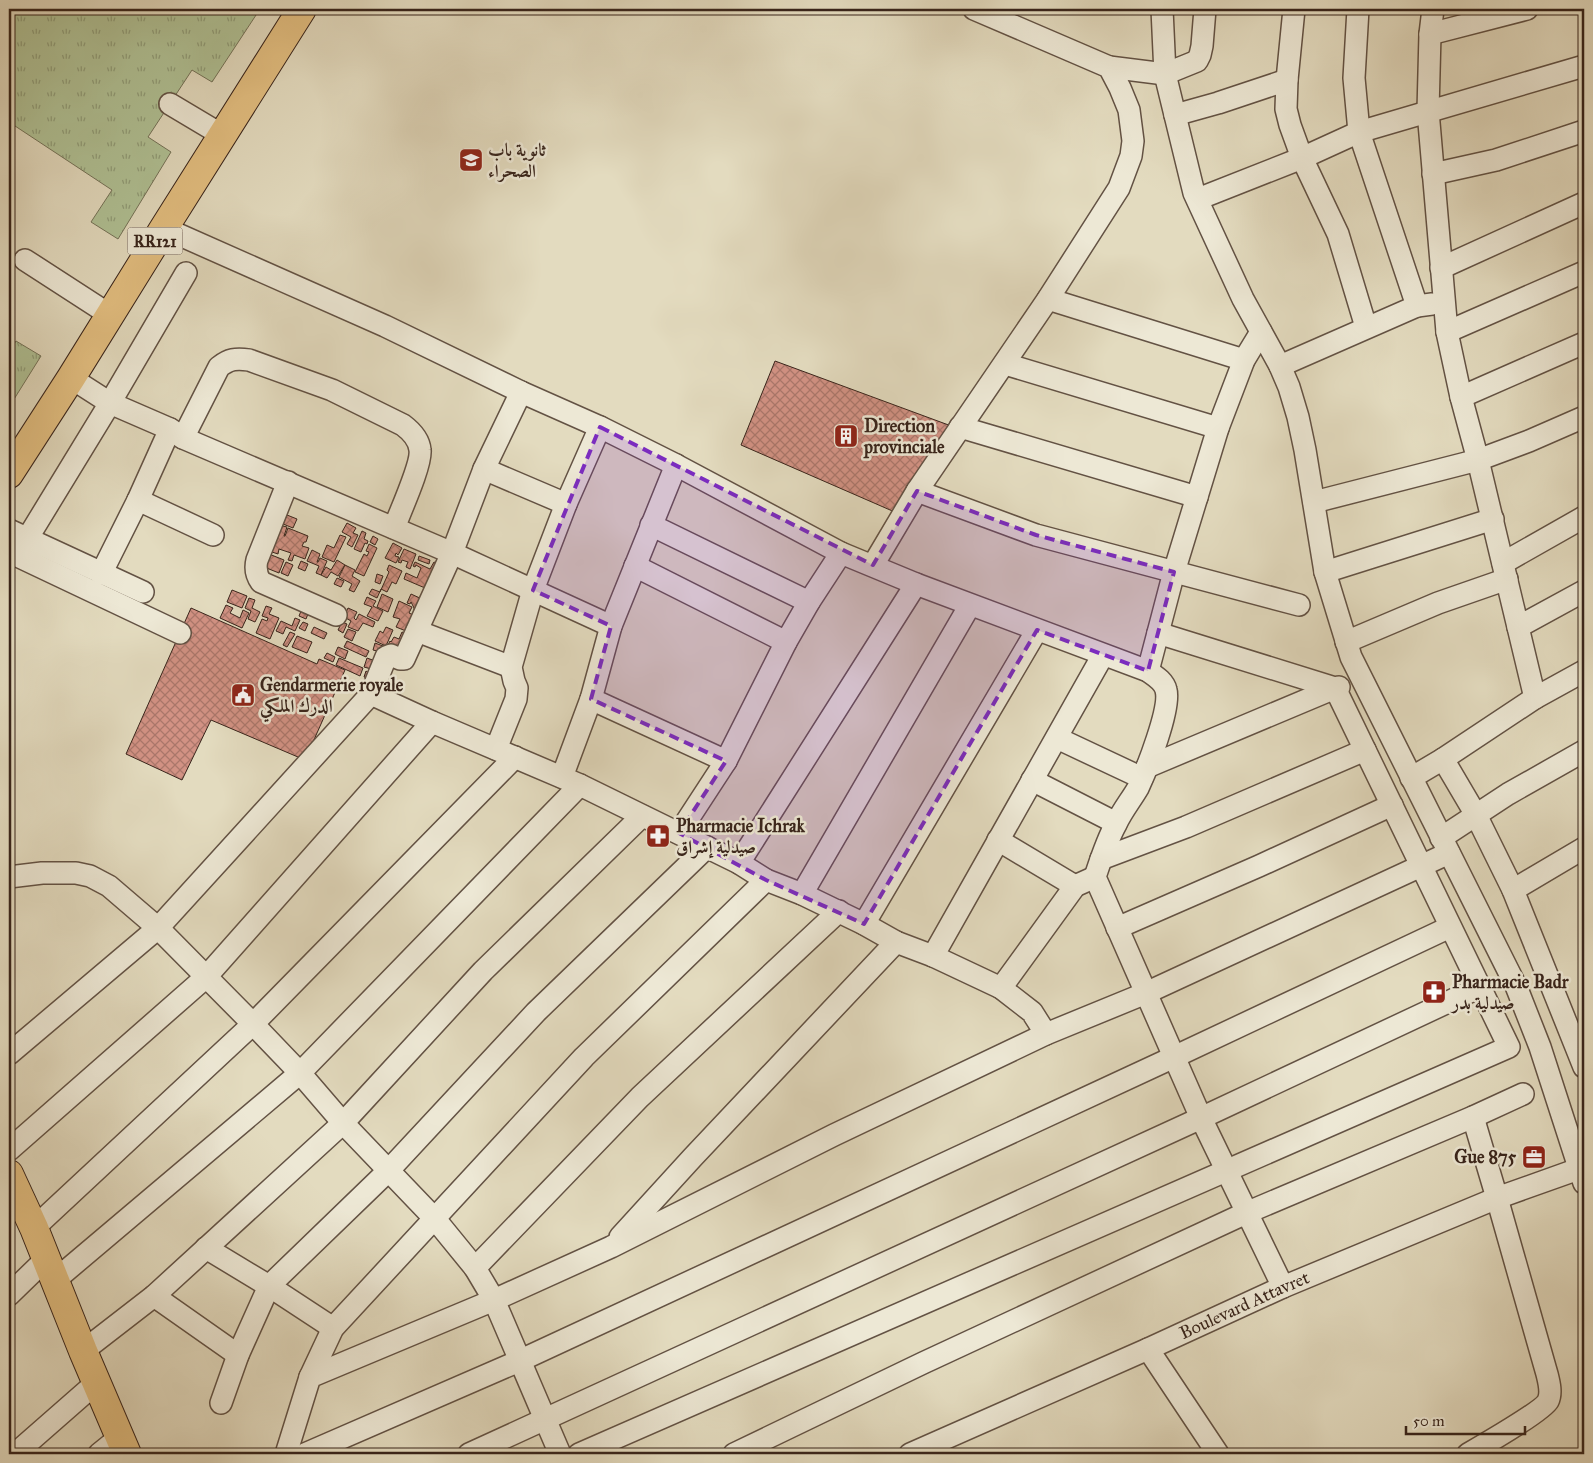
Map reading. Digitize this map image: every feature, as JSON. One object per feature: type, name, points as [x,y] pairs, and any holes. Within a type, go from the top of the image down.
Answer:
[{"type":"main road","name":"RR121","points":[[9,474],[72,378],[302,9]]},
{"type":"main road","points":[[9,1177],[34,1228],[96,1383],[115,1449]]},
{"type":"street","points":[[974,9],[1109,67],[1165,74],[1197,61],[1202,46],[1205,9]]},
{"type":"street","points":[[1162,9],[1165,74],[1194,193],[1243,299],[1280,366],[1289,387],[1298,418],[1325,572],[1351,657],[1519,993],[1540,1047],[1583,1173]]},
{"type":"street","points":[[1294,9],[1286,109],[1302,158],[1338,234],[1366,327]]},
{"type":"street","points":[[1358,9],[1354,78],[1359,132],[1417,306]]},
{"type":"street","points":[[1434,9],[1430,34],[1428,111],[1443,303],[1447,332],[1461,397],[1493,519],[1535,698]]},
{"type":"street","points":[[1430,34],[1527,9]]},
{"type":"street","points":[[1198,199],[1302,158],[1359,132],[1584,66]]},
{"type":"street","points":[[873,565],[917,491],[1005,364],[1119,188],[1131,156],[1133,141],[1129,110],[1109,67]]},
{"type":"street","points":[[1175,115],[1287,80]]},
{"type":"street","points":[[170,104],[222,136]]},
{"type":"street","points":[[1433,174],[1496,160],[1584,131]]},
{"type":"street","points":[[1441,268],[1584,203]]},
{"type":"street","points":[[164,228],[385,326],[600,428],[676,465],[841,553],[970,605],[1148,671],[1163,683],[1167,691],[1164,715],[1144,773],[1137,789],[1116,823],[1098,868],[1118,928],[1174,1057],[1246,1213],[1283,1287]]},
{"type":"street","points":[[25,260],[110,315]]},
{"type":"street","points":[[1447,332],[1584,272]]},
{"type":"street","points":[[143,592],[18,535],[110,403],[186,273]]},
{"type":"street","points":[[1048,299],[1244,360]]},
{"type":"street","points":[[1280,366],[1417,306],[1443,303]]},
{"type":"street","points":[[1148,671],[1174,572],[1218,428],[1244,360],[1261,332]]},
{"type":"street","points":[[1461,397],[1584,343]]},
{"type":"street","points":[[101,574],[138,500],[176,433],[219,367],[226,361],[236,358],[249,360],[332,390],[403,425],[412,432],[418,442],[420,452],[418,465],[394,528]]},
{"type":"street","points":[[1005,364],[1218,428]]},
{"type":"street","points":[[72,378],[110,403],[452,553],[611,626]]},
{"type":"street","points":[[9,1054],[158,928],[371,694],[386,657],[391,655],[404,659],[452,553],[484,470],[521,392]]},
{"type":"street","points":[[1314,502],[1478,460],[1529,441],[1584,417]]},
{"type":"street","points":[[34,1228],[254,1024],[505,753],[517,688],[511,667],[533,590],[566,504],[600,428]]},
{"type":"street","points":[[960,428],[1197,498]]},
{"type":"street","points":[[9,1295],[50,1270],[300,1073],[571,781],[611,626],[676,465]]},
{"type":"street","points":[[484,470],[566,504]]},
{"type":"street","points":[[288,482],[257,560],[257,577],[261,582],[336,615]]},
{"type":"street","points":[[917,491],[1036,535],[1300,605]]},
{"type":"street","points":[[138,500],[213,535]]},
{"type":"street","points":[[1346,642],[1438,603],[1505,571],[1584,517]]},
{"type":"street","points":[[1325,572],[1493,519]]},
{"type":"street","points":[[651,525],[809,602]]},
{"type":"street","points":[[9,552],[180,633]]},
{"type":"street","points":[[679,833],[726,761],[786,642],[841,553]]},
{"type":"street","points":[[635,566],[786,642]]},
{"type":"street","points":[[739,863],[916,584]]},
{"type":"street","points":[[1518,627],[1584,590]]},
{"type":"street","points":[[802,894],[970,605]]},
{"type":"street","points":[[417,630],[511,667]]},
{"type":"street","points":[[864,924],[1037,630]]},
{"type":"street","points":[[578,1454],[1509,1047],[1335,688],[1158,633]]},
{"type":"street","points":[[933,956],[1103,655]]},
{"type":"street","points":[[1411,778],[1535,698],[1584,671]]},
{"type":"street","points":[[1057,738],[1144,773],[1335,688],[1362,679]]},
{"type":"street","points":[[371,694],[571,781],[739,863],[766,880],[802,894],[896,942],[933,956],[1001,988],[1032,1012],[1046,1034]]},
{"type":"street","points":[[592,699],[726,761]]},
{"type":"street","points":[[9,1150],[206,977],[432,722]]},
{"type":"street","points":[[1001,988],[1075,886],[1098,868],[1186,827],[1365,750]]},
{"type":"street","points":[[310,1377],[494,1300],[611,1247],[834,1135],[1046,1034],[1146,993],[1421,866],[1476,815],[1508,794],[1584,751]]},
{"type":"street","points":[[1443,759],[1476,815],[1512,890],[1584,1068]]},
{"type":"street","points":[[1032,780],[1116,823]]},
{"type":"street","points":[[1118,928],[1392,805]]},
{"type":"street","points":[[83,1351],[154,1296],[343,1123],[483,971],[642,816]]},
{"type":"street","points":[[998,840],[1075,886]]},
{"type":"street","points":[[221,1402],[238,1355],[269,1286],[388,1171],[536,1012],[707,847]]},
{"type":"street","points":[[1512,890],[1584,848]]},
{"type":"street","points":[[9,877],[62,872],[90,876],[109,886],[158,928],[254,1024],[343,1123],[435,1219],[484,1280],[560,1454]]},
{"type":"street","points":[[286,1454],[310,1377],[333,1328],[584,1057],[766,880]]},
{"type":"street","points":[[475,1268],[640,1096],[839,912]]},
{"type":"street","points":[[306,1454],[520,1361],[1450,927]]},
{"type":"street","points":[[611,1247],[693,1157],[896,942]]},
{"type":"street","points":[[469,1454],[1480,988]]},
{"type":"street","points":[[734,1454],[923,1363],[1246,1213],[1473,1117],[1522,1094]]},
{"type":"street","points":[[1468,1454],[1538,1411],[1548,1401],[1550,1395],[1547,1374],[1498,1198],[1473,1117]]},
{"type":"street","name":"Boulevard Attavret","points":[[910,1454],[1283,1287],[1498,1198],[1583,1173]]},
{"type":"street","points":[[206,1248],[333,1328]]},
{"type":"street","points":[[154,1296],[238,1355]]},
{"type":"street","points":[[1148,1349],[1218,1454]]},
{"type":"street","points":[[15,1454],[96,1383]]},
{"type":"highlighted area","points":[[600,427],[873,565],[917,491],[1036,535],[1174,572],[1148,671],[1037,630],[864,924],[766,880],[679,833],[726,761],[591,699],[611,626],[533,590]]},
{"type":"green space","points":[[9,9],[260,9],[212,82],[192,70],[148,137],[171,152],[118,239],[91,222],[112,190],[9,122]]},
{"type":"green space","points":[[16,341],[41,356],[11,404],[9,402],[9,352]]},
{"type":"building","name":"Direction provinciale","points":[[775,361],[954,427],[897,513],[741,445]]},
{"type":"building","points":[[287,515],[297,519],[293,528],[283,524]]},
{"type":"building","points":[[347,523],[356,528],[353,533],[358,535],[352,547],[347,544],[351,537],[342,532]]},
{"type":"building","points":[[279,525],[287,527],[284,536],[288,528],[308,536],[302,546],[309,548],[305,559],[294,555],[292,561],[288,560],[291,553],[279,549],[278,554],[269,551]]},
{"type":"building","points":[[362,531],[366,533],[364,539],[368,541],[361,552],[354,549]]},
{"type":"building","points":[[340,535],[346,537],[334,562],[322,557],[327,545],[334,548]]},
{"type":"building","points":[[373,536],[378,539],[375,545],[370,542]]},
{"type":"building","points":[[393,543],[402,548],[398,555],[396,553],[395,556],[399,557],[396,563],[385,558]]},
{"type":"building","points":[[369,544],[377,548],[364,576],[355,572],[364,554],[367,556],[369,552],[366,551]]},
{"type":"building","points":[[404,549],[416,554],[410,569],[406,567],[408,562],[402,560],[401,563],[398,562]]},
{"type":"building","points":[[312,550],[320,554],[317,562],[320,558],[327,561],[321,575],[316,573],[319,566],[307,561]]},
{"type":"building","points":[[269,554],[284,560],[279,573],[264,567]]},
{"type":"building","points":[[419,556],[430,560],[429,564],[418,560]]},
{"type":"building","points":[[337,560],[345,565],[338,576],[331,572],[327,578],[321,575],[326,567],[331,570]]},
{"type":"building","points":[[301,561],[308,564],[305,571],[298,568]]},
{"type":"building","points":[[286,562],[293,565],[288,576],[281,573]]},
{"type":"building","points":[[415,562],[430,569],[434,562],[443,566],[425,588],[404,579],[406,573],[417,578],[421,568],[416,565],[415,567],[413,566]]},
{"type":"building","points":[[345,565],[355,570],[352,576],[360,581],[354,592],[349,590],[352,584],[339,577]]},
{"type":"building","points":[[389,565],[402,571],[396,584],[392,582],[387,592],[381,589],[389,572],[387,570]]},
{"type":"building","points":[[377,574],[383,576],[380,584],[375,582]]},
{"type":"building","points":[[337,578],[344,581],[341,587],[334,584]]},
{"type":"building","points":[[372,589],[380,592],[377,598],[369,594]]},
{"type":"building","points":[[232,590],[247,596],[242,608],[227,602]]},
{"type":"building","points":[[382,594],[393,599],[388,612],[377,607]]},
{"type":"building","points":[[411,594],[422,599],[414,613],[411,602],[410,604],[407,603]]},
{"type":"building","points":[[367,597],[376,601],[373,606],[383,611],[378,621],[367,616],[372,607],[364,604]]},
{"type":"building","points":[[249,598],[255,600],[252,608],[260,612],[255,622],[248,619],[251,611],[245,608]]},
{"type":"building","points":[[399,601],[412,607],[409,613],[420,618],[406,631],[396,627],[400,619],[393,617]]},
{"type":"building","points":[[226,605],[233,608],[230,613],[240,618],[243,610],[249,613],[242,628],[220,618]]},
{"type":"building","points":[[266,606],[272,608],[269,614],[279,618],[270,639],[256,633],[262,619],[267,621],[268,618],[262,616]]},
{"type":"building","name":"Gendarmerie royale الدرك الملكي","points":[[191,608],[317,664],[319,659],[345,670],[305,760],[211,720],[182,780],[126,754]]},
{"type":"building","points":[[348,608],[357,612],[354,618],[356,620],[359,614],[375,622],[373,627],[363,623],[358,631],[348,627],[351,621],[344,617]]},
{"type":"building","points":[[301,611],[308,614],[306,619],[299,616]]},
{"type":"building","points":[[295,618],[300,620],[295,631],[286,627],[283,634],[276,631],[281,621],[292,626]]},
{"type":"building","points":[[303,622],[308,624],[305,631],[299,628]]},
{"type":"building","points":[[342,622],[347,624],[343,633],[338,630]]},
{"type":"building","points":[[314,627],[327,633],[324,639],[311,633]]},
{"type":"building","points":[[386,627],[393,630],[386,646],[375,641],[380,631],[383,633]]},
{"type":"building","points":[[348,629],[356,632],[352,641],[344,637]]},
{"type":"building","points":[[290,632],[295,634],[287,647],[283,645]]},
{"type":"building","points":[[402,632],[412,636],[395,656],[385,651],[390,641],[394,637],[399,639]]},
{"type":"building","points":[[297,636],[312,642],[307,653],[292,647]]},
{"type":"building","points":[[347,641],[369,651],[366,657],[344,647]]},
{"type":"building","points":[[375,643],[383,646],[381,652],[373,650]]},
{"type":"building","points":[[338,647],[348,651],[345,659],[335,654]]},
{"type":"building","points":[[327,653],[335,657],[333,662],[324,658]]},
{"type":"building","points":[[339,658],[363,668],[360,676],[336,665]]},
{"type":"building","points":[[367,658],[378,662],[374,680],[364,677],[366,671],[369,673],[371,669],[364,667]]},
{"type":"place","name":"ثانوية باب الصحراء","points":[[471,160]]},
{"type":"place","name":"Direction provinciale","points":[[846,436]]},
{"type":"place","name":"Gendarmerie royale الدرك الملكي","points":[[243,695]]},
{"type":"place","name":"Pharmacie Ichrak صيدلية إشراق","points":[[658,836]]},
{"type":"place","name":"Pharmacie Badr صيدلية بدر","points":[[1434,992]]},
{"type":"place","name":"Gue 875","points":[[1534,1157]]}]
